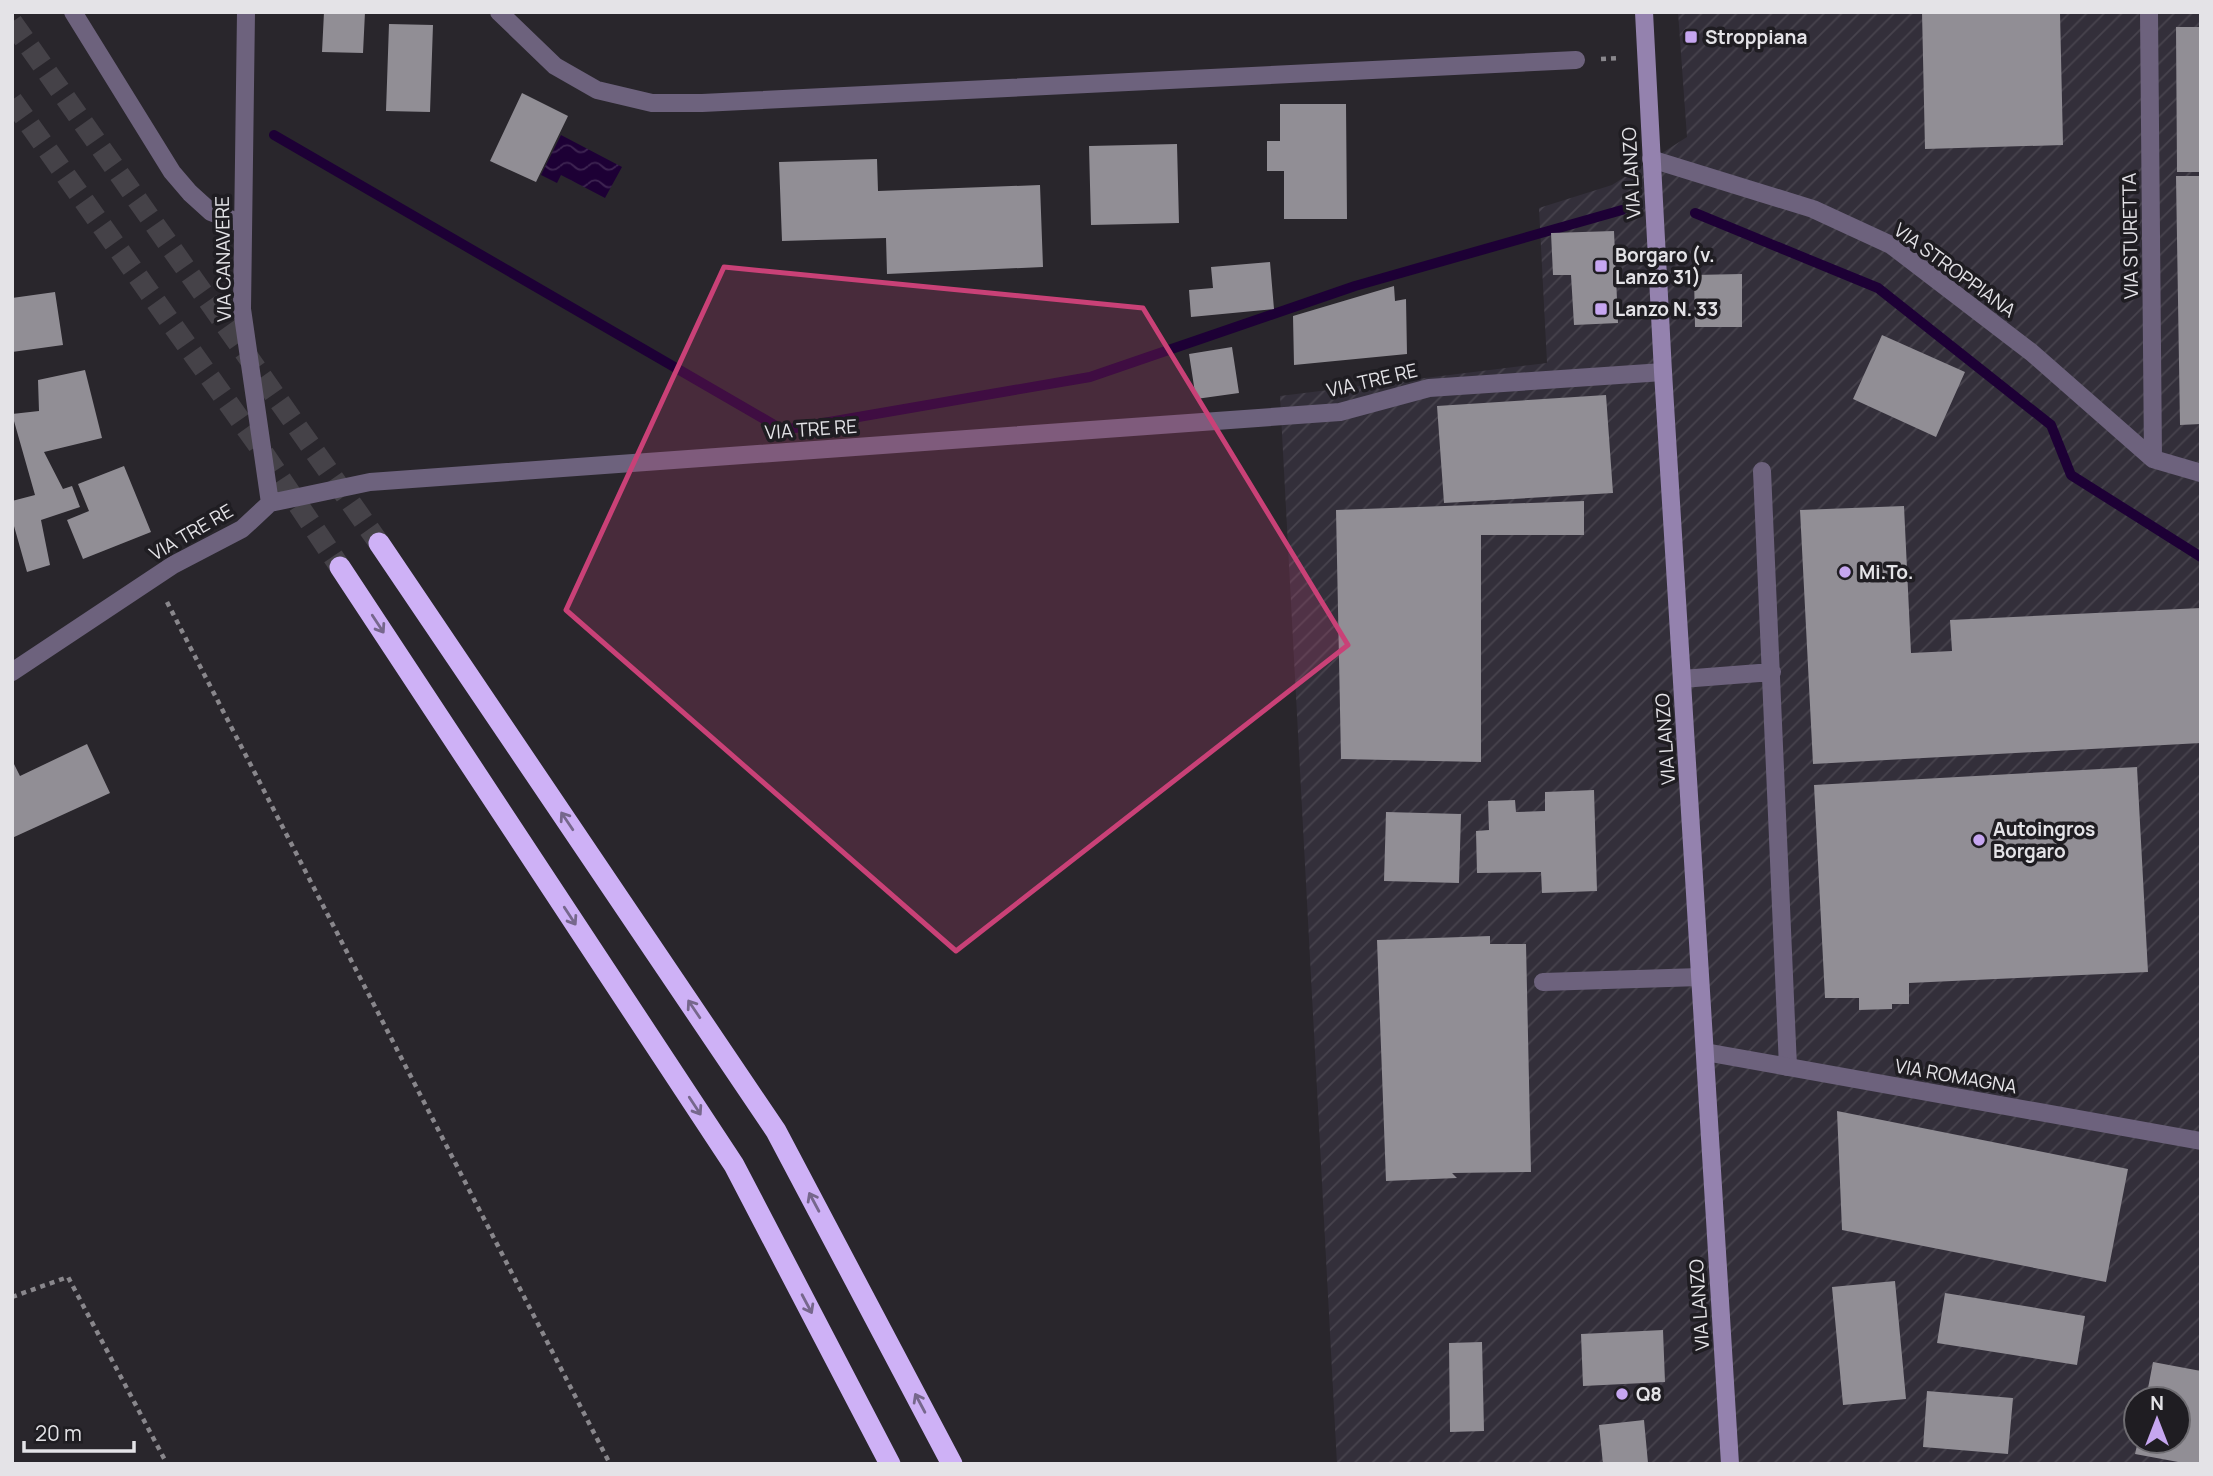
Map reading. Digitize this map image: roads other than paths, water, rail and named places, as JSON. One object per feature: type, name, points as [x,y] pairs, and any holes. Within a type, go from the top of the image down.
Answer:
[{"type":"highway","points":[[379,543],[776,1132],[952,1464]]},
{"type":"highway","points":[[340,567],[734,1166],[890,1464]]},
{"type":"street","points":[[73,12],[172,172],[211,212],[243,224]]},
{"type":"street","name":"VIA CANAVERE","points":[[246,12],[242,309],[270,503]]},
{"type":"street","points":[[499,12],[555,66],[597,90],[652,103],[702,103],[1576,60]]},
{"type":"street","name":"VIA LANZO","points":[[1644,12],[1663,372],[1730,1464]]},
{"type":"street","name":"VIA STURETTA","points":[[2149,12],[2153,459]]},
{"type":"street","name":"VIA STROPPIANA","points":[[1651,159],[1813,209],[1891,245],[2031,352],[2153,459],[2201,473]]},
{"type":"street","name":"VIA TRE RE","points":[[12,671],[173,565],[242,529],[270,503],[370,482],[1340,412],[1429,388],[1663,372]]},
{"type":"street","points":[[1762,471],[1788,1067]]},
{"type":"street","points":[[1682,679],[1772,672]]},
{"type":"street","points":[[1543,982],[1700,977]]},
{"type":"street","name":"VIA ROMAGNA","points":[[1705,1052],[2201,1141]]},
{"type":"water","points":[[561,135],[622,167],[605,198],[561,175],[557,183],[541,175]]},
{"type":"waterway","points":[[274,135],[783,430],[1090,377],[1355,286],[1622,210]]},
{"type":"waterway","points":[[1695,213],[1878,288],[2051,425],[2071,475],[2201,557]]},
{"type":"tunnel","points":[[12,22],[379,543]]},
{"type":"tunnel","points":[[12,100],[258,445],[340,567]]},
{"type":"place","name":"Stroppiana","points":[[1691,37]]},
{"type":"place","name":"Borgaro (v. Lanzo 31)","points":[[1601,266]]},
{"type":"place","name":"Lanzo N. 33","points":[[1601,309]]},
{"type":"place","name":"Mi.To.","points":[[1845,572]]},
{"type":"place","name":"Autoingros Borgaro","points":[[1979,840]]},
{"type":"place","name":"Q8","points":[[1622,1394]]}]
